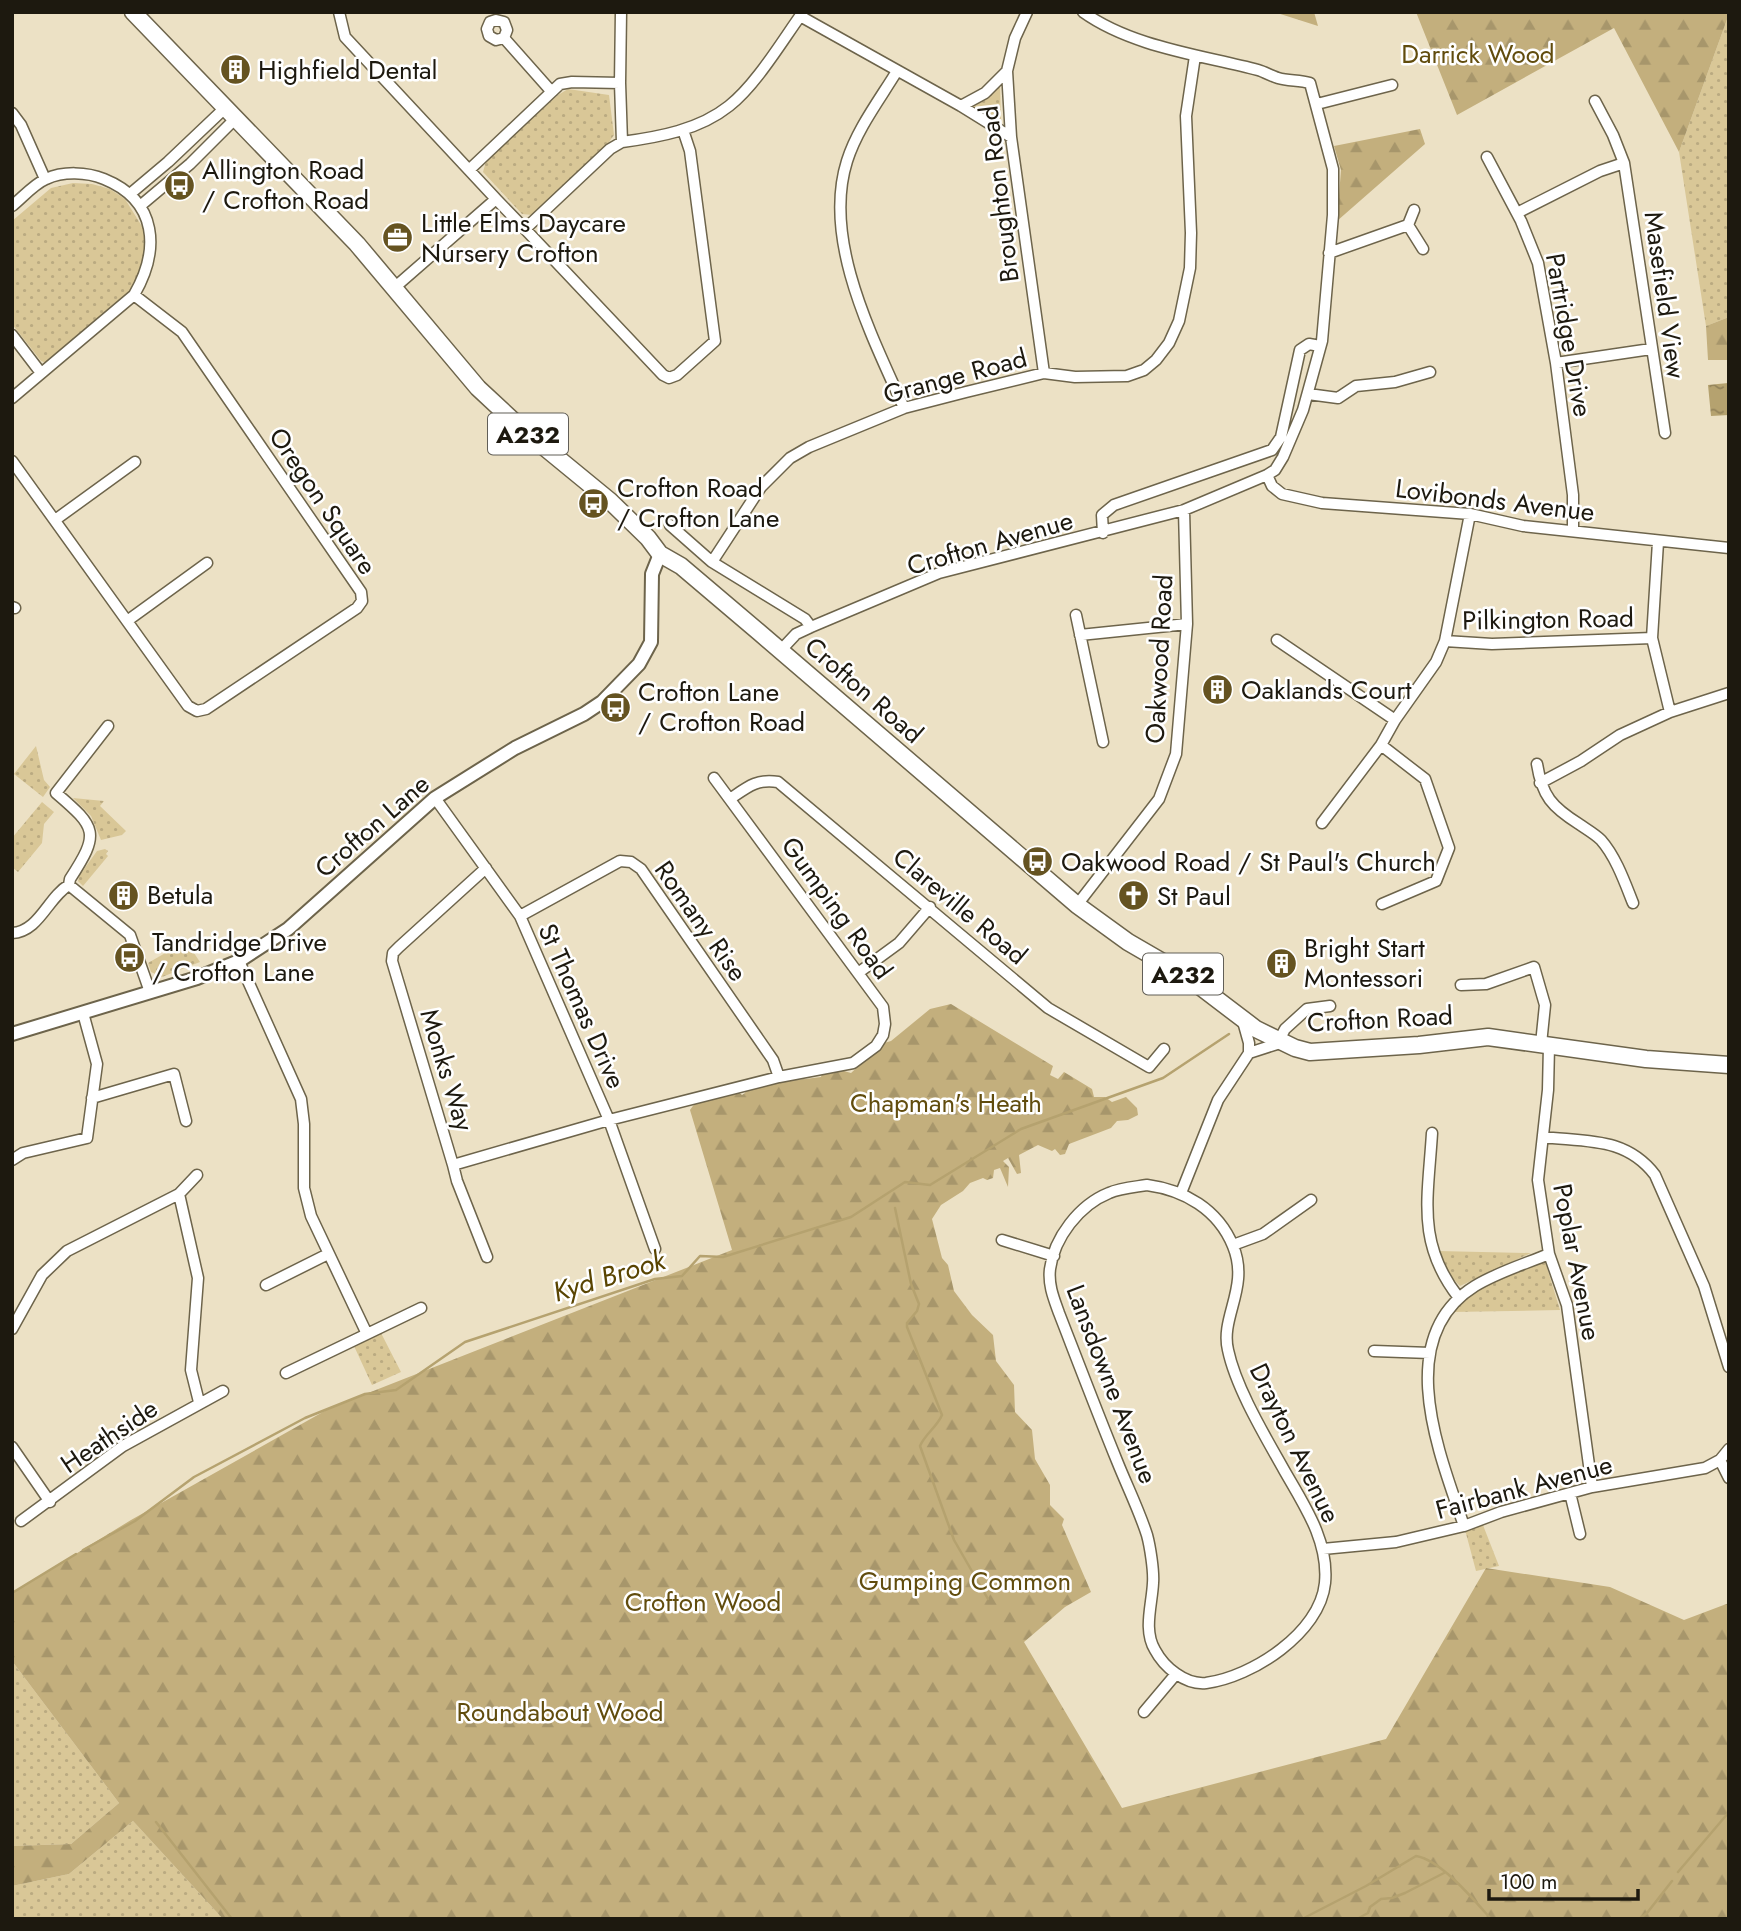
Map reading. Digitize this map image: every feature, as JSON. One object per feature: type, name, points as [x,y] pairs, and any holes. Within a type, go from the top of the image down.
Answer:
[{"type":"main road","name":"Crofton Road","points":[[133,12],[357,244],[478,388],[521,428],[610,501],[648,538],[660,554],[681,566],[1077,905],[1128,943],[1185,975],[1242,1018],[1279,1041],[1310,1052],[1419,1045],[1488,1037],[1646,1059],[1729,1065]]},
{"type":"street","points":[[339,12],[345,37],[663,375],[669,378],[677,375],[715,341],[690,151],[683,130]]},
{"type":"street","points":[[621,12],[622,142]]},
{"type":"street","name":"Broughton Road","points":[[1027,12],[1015,38],[1007,71],[1011,137],[1044,373]]},
{"type":"street","points":[[1083,12],[1092,19],[1148,43],[1261,71],[1280,79],[1297,79],[1310,83],[1333,169],[1333,215],[1320,346],[1308,394],[1283,457],[1275,470],[1267,475]]},
{"type":"street","points":[[525,229],[622,142],[660,137],[683,130],[727,108],[743,94],[801,14],[1011,137]]},
{"type":"street","points":[[504,38],[551,91]]},
{"type":"street","name":"Grange Road","points":[[712,562],[761,486],[790,458],[810,447],[904,408],[1044,373],[1075,377],[1127,376],[1144,370],[1156,360],[1169,343],[1179,321],[1190,268],[1186,116],[1195,56]]},
{"type":"street","points":[[897,71],[852,148],[840,196],[844,242],[856,291],[904,408]]},
{"type":"street","points":[[961,106],[985,93],[1007,71]]},
{"type":"street","points":[[469,170],[561,84],[620,83]]},
{"type":"street","points":[[1317,104],[1392,85]]},
{"type":"street","name":"Masefield View","points":[[1595,101],[1625,163],[1665,433]]},
{"type":"street","points":[[131,194],[231,112]]},
{"type":"street","points":[[140,206],[190,164],[231,112]]},
{"type":"street","points":[[12,113],[45,179]]},
{"type":"street","name":"Partridge Drive","points":[[1487,158],[1517,213],[1538,263],[1556,363],[1573,495],[1573,530]]},
{"type":"street","points":[[1517,213],[1600,171],[1625,163]]},
{"type":"street","points":[[12,206],[45,179],[71,174],[94,175],[117,184],[131,194],[147,219],[150,234],[150,256],[145,275],[134,295],[12,398]]},
{"type":"street","points":[[394,288],[496,199]]},
{"type":"street","points":[[1329,253],[1408,225],[1414,210]]},
{"type":"street","points":[[1408,225],[1423,249]]},
{"type":"street","name":"Oregon Square","points":[[12,461],[188,706],[197,711],[206,709],[357,608],[362,601],[361,592],[182,332],[134,295]]},
{"type":"street","points":[[12,335],[41,373]]},
{"type":"street","name":"Crofton Avenue","points":[[1103,533],[1102,515],[1114,505],[1272,450],[1280,437],[1300,350],[1309,344],[1320,346]]},
{"type":"street","points":[[1556,363],[1651,349]]},
{"type":"street","points":[[1308,394],[1338,398],[1356,386],[1395,382],[1430,372]]},
{"type":"street","points":[[55,520],[135,462]]},
{"type":"street","name":"Crofton Avenue","points":[[781,650],[796,634],[939,573],[1103,533],[1184,510],[1267,475]]},
{"type":"street","name":"Lovibonds Avenue","points":[[1267,475],[1272,486],[1282,494],[1322,503],[1470,514],[1523,526],[1729,548]]},
{"type":"street","name":"Oakwood Road","points":[[1077,905],[1159,799],[1176,754],[1187,624],[1184,510]]},
{"type":"street","points":[[1322,823],[1381,745],[1395,720],[1436,662],[1445,640],[1470,514]]},
{"type":"street","points":[[670,525],[712,562],[804,618],[811,627]]},
{"type":"street","points":[[1658,542],[1652,638],[1670,712]]},
{"type":"street","name":"Crofton Lane","points":[[12,1034],[197,978],[239,961],[288,929],[435,799],[516,748],[602,702],[647,653],[651,642],[652,574],[660,554]]},
{"type":"street","points":[[127,621],[207,563]]},
{"type":"street","points":[[1076,615],[1103,742]]},
{"type":"street","points":[[1080,635],[1187,624]]},
{"type":"street","name":"Pilkington Road","points":[[1445,640],[1492,644],[1652,638]]},
{"type":"street","points":[[1277,640],[1395,720]]},
{"type":"street","points":[[1540,783],[1581,761],[1620,735],[1670,712],[1729,693]]},
{"type":"street","points":[[69,886],[69,879],[89,845],[89,830],[84,817],[56,793],[108,726]]},
{"type":"street","points":[[1381,745],[1425,779],[1449,848],[1436,881],[1382,904]]},
{"type":"street","points":[[1537,764],[1540,783],[1548,799],[1562,813],[1602,841],[1619,870],[1633,903]]},
{"type":"street","name":"Gumping Road","points":[[714,779],[883,1006],[886,1024],[883,1035],[876,1045],[853,1063],[779,1077]]},
{"type":"street","name":"Clareville Road","points":[[730,799],[754,783],[765,780],[778,782],[1048,1008],[1149,1067],[1164,1049]]},
{"type":"street","name":"St Thomas Drive","points":[[435,799],[520,916],[609,1120],[655,1249]]},
{"type":"street","name":"Romany Rise","points":[[520,916],[620,861],[631,862],[641,869],[773,1060],[779,1077]]},
{"type":"street","name":"Monks Way","points":[[486,868],[399,947],[393,953],[392,961],[453,1165],[609,1120]]},
{"type":"street","points":[[12,933],[32,926],[57,892],[69,886]]},
{"type":"street","points":[[69,886],[130,934],[150,992]]},
{"type":"street","points":[[858,973],[899,943],[930,907]]},
{"type":"street","points":[[239,961],[301,1099],[307,1203],[328,1254],[367,1334]]},
{"type":"street","name":"Poplar Avenue","points":[[1461,985],[1486,984],[1534,967],[1545,1005],[1543,1137],[1538,1180],[1549,1254],[1567,1305],[1592,1487]]},
{"type":"street","points":[[1249,1053],[1274,1046],[1285,1029],[1307,1009],[1331,1006]]},
{"type":"street","points":[[12,1160],[23,1153],[87,1138],[97,1064],[83,1013]]},
{"type":"street","points":[[1181,1193],[1214,1108],[1249,1053],[1242,1018]]},
{"type":"street","points":[[92,1098],[174,1074],[186,1121]]},
{"type":"street","points":[[609,1120],[779,1077]]},
{"type":"street","points":[[1432,1133],[1428,1236],[1434,1259],[1444,1279],[1459,1298]]},
{"type":"street","points":[[1543,1137],[1618,1146],[1645,1162],[1655,1175],[1704,1286],[1729,1367]]},
{"type":"street","points":[[453,1165],[486,1257]]},
{"type":"street","points":[[12,1329],[41,1275],[67,1251],[179,1194],[197,1175]]},
{"type":"street","name":"Lansdowne Avenue","points":[[1176,1674],[1163,1663],[1149,1637],[1154,1580],[1147,1537],[1059,1313],[1051,1286],[1050,1270],[1071,1221],[1090,1204],[1109,1193],[1147,1185],[1181,1193]]},
{"type":"street","name":"Drayton Avenue","points":[[1176,1674],[1204,1683],[1260,1663],[1309,1624],[1319,1605],[1325,1583],[1323,1549],[1313,1522],[1247,1401],[1227,1349],[1227,1333],[1240,1278],[1233,1245],[1208,1209],[1181,1193]]},
{"type":"street","points":[[179,1194],[198,1278],[191,1370],[200,1402]]},
{"type":"street","points":[[1233,1245],[1263,1234],[1311,1200]]},
{"type":"street","points":[[1002,1240],[1054,1256]]},
{"type":"street","points":[[266,1285],[328,1254]]},
{"type":"street","points":[[1464,1526],[1435,1439],[1430,1415],[1430,1353],[1435,1334],[1447,1312],[1459,1298],[1476,1286],[1549,1254]]},
{"type":"street","points":[[286,1373],[421,1308]]},
{"type":"street","points":[[1374,1351],[1430,1353]]},
{"type":"street","name":"Heathside","points":[[22,1521],[123,1446],[223,1391]]},
{"type":"street","points":[[12,1447],[50,1502]]},
{"type":"street","points":[[1729,1449],[1720,1460],[1729,1478]]},
{"type":"street","name":"Fairbank Avenue","points":[[1323,1549],[1395,1542],[1464,1526],[1501,1512],[1592,1487],[1705,1468],[1720,1460]]},
{"type":"street","points":[[1570,1493],[1580,1534]]},
{"type":"street","points":[[1144,1712],[1176,1674]]},
{"type":"shaded area","points":[[1729,14],[1729,317],[1706,326],[1679,152]]},
{"type":"shaded area","points":[[1000,83],[1001,124],[971,107],[987,97]]},
{"type":"shaded area","points":[[568,89],[609,95],[614,135],[607,145],[532,215],[522,214],[483,172],[486,161]]},
{"type":"shaded area","points":[[73,183],[110,189],[125,199],[148,236],[150,257],[132,295],[49,364],[41,361],[12,324],[12,221],[51,188]]},
{"type":"shaded area","points":[[36,746],[44,780],[50,787],[43,797],[14,774]]},
{"type":"shaded area","points":[[73,798],[104,801],[100,806],[126,831],[122,835],[101,840],[91,816]]},
{"type":"shaded area","points":[[42,802],[54,812],[44,824],[42,843],[18,872],[12,867],[12,838]]},
{"type":"shaded area","points":[[105,849],[108,856],[83,886],[78,881],[79,876],[97,851]]},
{"type":"shaded area","points":[[186,941],[200,962],[162,977],[151,972],[148,963]]},
{"type":"shaded area","points":[[1438,1251],[1531,1253],[1460,1286],[1444,1270]]},
{"type":"shaded area","points":[[1545,1261],[1560,1310],[1452,1312],[1478,1289]]},
{"type":"shaded area","points":[[381,1333],[401,1372],[372,1385],[354,1346]]},
{"type":"shaded area","points":[[1481,1520],[1499,1566],[1476,1571],[1464,1526]]},
{"type":"shaded area","points":[[12,1661],[119,1803],[71,1844],[12,1846]]},
{"type":"shaded area","points":[[133,1821],[223,1919],[12,1919],[12,1886],[69,1874]]},
{"type":"green space","points":[[1274,12],[1314,12],[1318,26]]},
{"type":"green space","name":"Darrick Wood","points":[[1416,12],[1729,14],[1679,152],[1614,28],[1457,115]]},
{"type":"green space","points":[[1420,129],[1425,144],[1337,221],[1341,170],[1334,146]]},
{"type":"green space","points":[[1729,317],[1729,360],[1708,360],[1706,326]]},
{"type":"green space","name":"Crofton Wood","points":[[951,1004],[1053,1066],[1050,1075],[1058,1079],[1064,1072],[1092,1089],[1094,1097],[1105,1097],[1112,1102],[1126,1097],[1137,1108],[1138,1115],[1117,1121],[1111,1128],[1069,1144],[1065,1154],[1060,1155],[1055,1149],[1052,1151],[1038,1145],[1019,1155],[1021,1173],[1017,1174],[1008,1158],[1003,1161],[1009,1167],[1008,1187],[1000,1168],[994,1170],[993,1178],[983,1178],[970,1183],[963,1191],[941,1205],[932,1219],[954,1291],[972,1315],[993,1335],[996,1361],[1014,1385],[1015,1412],[1032,1430],[1035,1459],[1050,1485],[1050,1505],[1064,1519],[1062,1525],[1091,1592],[1065,1607],[1024,1642],[1122,1808],[1386,1739],[1486,1568],[1610,1587],[1684,1620],[1729,1603],[1729,1919],[223,1919],[133,1821],[69,1874],[12,1886],[12,1846],[71,1844],[119,1803],[12,1661],[12,1593],[131,1520],[330,1408],[732,1250],[690,1110],[693,1106],[705,1098],[723,1092],[726,1095],[737,1091],[742,1095],[747,1087],[781,1080],[784,1082],[792,1078],[797,1080],[821,1077],[822,1073],[851,1073],[884,1043],[891,1041],[930,1009]]},
{"type":"water","points":[[1728,377],[1729,415],[1711,416],[1708,385],[1728,383]]},
{"type":"waterway","name":"Kyd Brook","points":[[83,1550],[135,1521],[194,1477],[305,1418],[365,1394],[396,1390],[465,1342],[655,1279],[682,1276],[700,1256],[723,1257],[851,1217],[905,1182],[930,1185],[1021,1129],[1163,1078],[1229,1034]]},
{"type":"waterway","points":[[895,1208],[911,1284],[919,1304],[907,1327],[942,1415],[920,1446],[954,1540],[988,1599]]},
{"type":"waterway","name":"Kyd Brook","points":[[12,1593],[76,1554]]},
{"type":"waterway","points":[[1678,1872],[1729,1812]]},
{"type":"waterway","points":[[156,1822],[232,1919]]},
{"type":"waterway","points":[[1302,1919],[1416,1856],[1426,1859],[1446,1873],[1491,1919]]},
{"type":"waterway","points":[[1357,1919],[1368,1913],[1370,1907],[1381,1899],[1405,1893],[1444,1873]]},
{"type":"waterway","points":[[1639,1919],[1647,1913],[1672,1881]]},
{"type":"place","name":"Highfield Dental","points":[[235,70]]},
{"type":"place","name":"Allington Road / Crofton Road","points":[[179,185]]},
{"type":"place","name":"Little Elms Daycare Nursery Crofton","points":[[398,238]]},
{"type":"place","name":"Crofton Road / Crofton Lane","points":[[594,503]]},
{"type":"place","name":"Oaklands Court","points":[[1218,690]]},
{"type":"place","name":"Crofton Lane / Crofton Road","points":[[615,707]]},
{"type":"place","name":"Oakwood Road / St Paul's Church","points":[[1038,862]]},
{"type":"place","name":"Betula","points":[[124,895]]},
{"type":"place","name":"St Paul","points":[[1134,896]]},
{"type":"place","name":"Tandridge Drive / Crofton Lane","points":[[129,957]]},
{"type":"place","name":"Bright Start Montessori","points":[[1281,963]]},
{"type":"park label","name":"Chapman's Heath","points":[[946,1103]]},
{"type":"park label","name":"Gumping Common","points":[[965,1581]]},
{"type":"park label","name":"Roundabout Wood","points":[[560,1712]]}]
